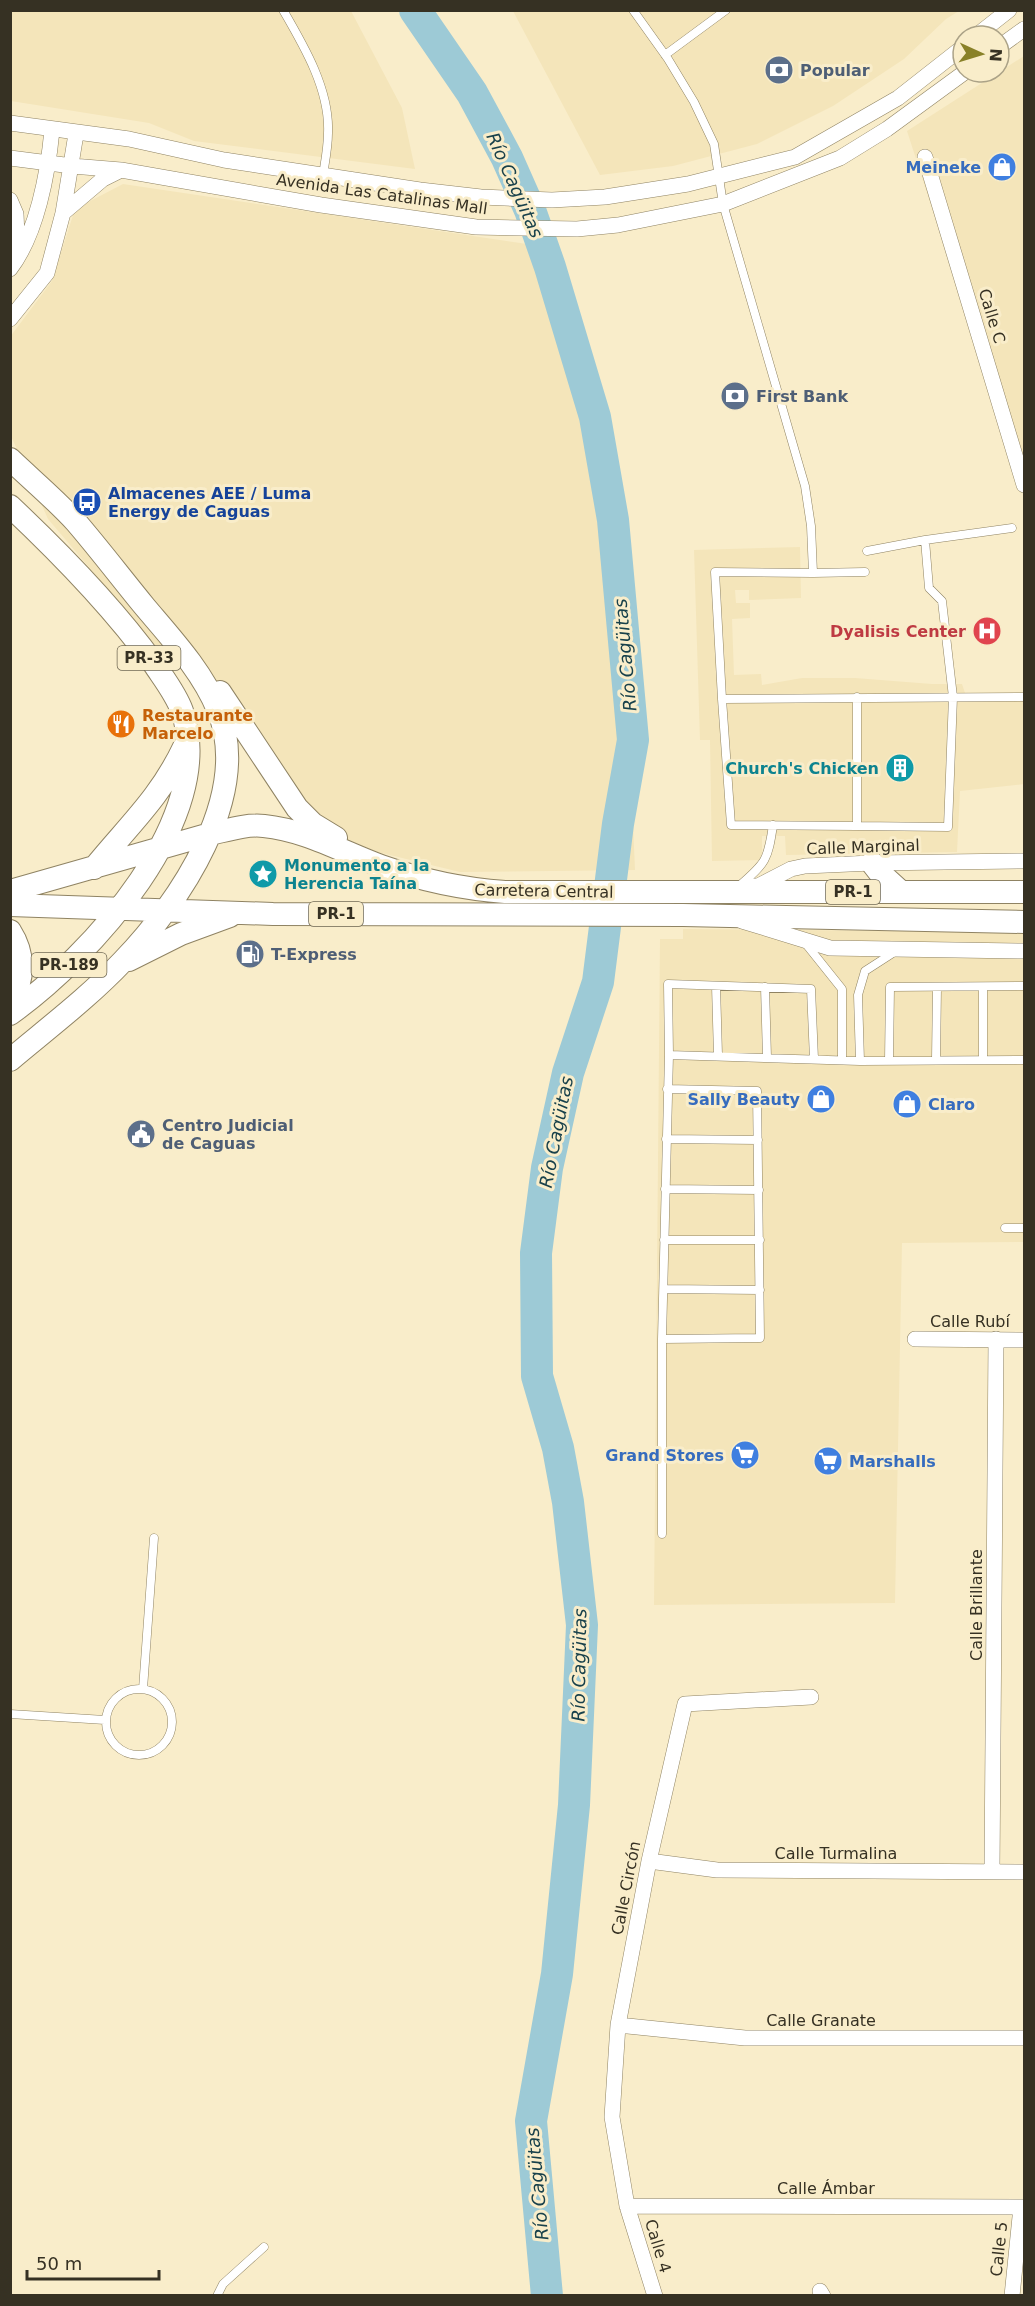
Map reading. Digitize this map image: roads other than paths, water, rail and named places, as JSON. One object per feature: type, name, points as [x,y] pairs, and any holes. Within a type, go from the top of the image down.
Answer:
[{"type":"main road","name":"PR-33","points":[[10,459],[75,520],[196,669],[219,712],[226,752],[226,775],[220,805],[203,851],[166,910]]},
{"type":"main road","name":"PR-33","points":[[10,506],[43,537],[131,632],[174,692],[182,711],[189,738],[186,778],[179,805],[160,848],[120,909]]},
{"type":"main road","points":[[196,669],[213,682],[297,808],[314,824],[381,866]]},
{"type":"main road","points":[[94,868],[148,807],[173,771],[189,738]]},
{"type":"main road","name":"Carretera Central","points":[[10,891],[210,834],[242,827],[263,826],[286,830],[381,866],[466,889],[506,892],[1024,892]]},
{"type":"main road","points":[[872,863],[901,892]]},
{"type":"main road","name":"Carretera Central","points":[[10,905],[253,912],[506,916],[683,915],[1024,922]]},
{"type":"main road","name":"PR-189","points":[[10,1014],[41,992],[120,909]]},
{"type":"main road","name":"PR-189","points":[[10,1060],[122,963],[166,910]]},
{"type":"main road","points":[[122,963],[181,934],[234,915],[253,912]]},
{"type":"main road","points":[[10,931],[20,948],[22,969],[20,983],[10,1005]]},
{"type":"street","points":[[991,24],[1009,10]]},
{"type":"street","points":[[1011,38],[1024,29]]},
{"type":"street","name":"Avenida Las Catalinas Mall","points":[[10,123],[76,134],[129,139],[224,160],[324,176],[481,197],[552,201],[688,184],[795,157],[898,98],[951,56]]},
{"type":"street","name":"Avenida Las Catalinas Mall","points":[[10,158],[121,170],[476,227],[578,229],[618,225],[723,204],[840,158],[887,129],[951,82]]},
{"type":"street","points":[[14,264],[30,234],[49,164],[52,130]]},
{"type":"street","points":[[10,320],[47,273],[63,213],[76,134]]},
{"type":"street","name":"Calle C","points":[[925,157],[1024,485]]},
{"type":"street","points":[[63,213],[103,179],[121,170]]},
{"type":"street","points":[[10,200],[16,214],[14,264]]},
{"type":"street","name":"Calle Marginal","points":[[708,893],[758,886],[791,869],[805,866],[1024,861]]},
{"type":"street","points":[[728,917],[830,948],[1024,951]]},
{"type":"street","name":"Calle Rubí","points":[[915,1339],[1024,1340]]},
{"type":"street","name":"Calle Brillante","points":[[992,1872],[996,1339]]},
{"type":"street","name":"Calle Circón","points":[[627,2206],[612,2117],[618,2025],[649,1861],[685,1704],[811,1696]]},
{"type":"street","name":"Calle Turmalina","points":[[649,1861],[717,1870],[1024,1872]]},
{"type":"street","name":"Calle Granate","points":[[618,2025],[746,2038],[1024,2038]]},
{"type":"street","name":"Calle Ámbar","points":[[627,2206],[1023,2206]]},
{"type":"street","name":"Calle 4","points":[[627,2206],[654,2295]]},
{"type":"street","name":"Calle 5","points":[[1012,2295],[1023,2206]]},
{"type":"lane","points":[[282,10],[304,47],[324,100],[329,131],[324,176]]},
{"type":"lane","points":[[633,10],[665,55],[694,102],[714,144],[723,204],[805,486],[811,526],[813,573]]},
{"type":"lane","points":[[665,55],[726,10]]},
{"type":"lane","points":[[867,551],[1012,528]]},
{"type":"lane","points":[[865,572],[715,572],[731,825],[948,827],[953,697],[942,601],[929,588],[925,540]]},
{"type":"lane","points":[[857,697],[857,826]]},
{"type":"lane","points":[[722,699],[1024,697]]},
{"type":"lane","points":[[737,888],[762,866],[769,853],[773,825]]},
{"type":"lane","points":[[803,940],[842,989],[842,1060]]},
{"type":"lane","points":[[860,1061],[858,994],[865,971],[900,949]]},
{"type":"lane","points":[[662,1534],[662,1339],[669,1055],[668,984],[811,989],[814,1059]]},
{"type":"lane","points":[[716,986],[718,1055]]},
{"type":"lane","points":[[889,1060],[890,987],[1024,986]]},
{"type":"lane","points":[[765,987],[767,1057]]},
{"type":"lane","points":[[936,1060],[938,987]]},
{"type":"lane","points":[[983,987],[983,1060]]},
{"type":"lane","points":[[669,1055],[860,1061],[1024,1060]]},
{"type":"lane","points":[[662,1339],[760,1338],[757,1091],[667,1089]]},
{"type":"lane","points":[[666,1139],[758,1140]]},
{"type":"lane","points":[[665,1189],[759,1190]]},
{"type":"lane","points":[[1005,1228],[1024,1228]]},
{"type":"lane","points":[[664,1240],[760,1240]]},
{"type":"lane","points":[[664,1289],[760,1290]]},
{"type":"lane","points":[[143,1689],[154,1538]]},
{"type":"lane","points":[[143,1689],[154,1692],[170,1709],[171,1732],[164,1744],[153,1753],[140,1756],[126,1754],[115,1746],[107,1734],[105,1720],[109,1707],[117,1697],[129,1690],[143,1689]]},
{"type":"lane","points":[[10,1714],[105,1720]]},
{"type":"lane","points":[[217,2295],[223,2284],[264,2247]]},
{"type":"waterway","name":"Río Cagüitas","points":[[415,10],[472,93],[507,158],[530,210],[550,267],[595,417],[613,520],[633,740],[618,824],[598,982],[568,1073],[547,1168],[536,1253],[537,1376],[558,1448],[568,1502],[582,1625],[574,1805],[557,1974],[531,2121],[547,2296]]},
{"type":"place","name":"Popular","points":[[779,70]]},
{"type":"place","name":"Meineke","points":[[1002,167]]},
{"type":"place","name":"First Bank","points":[[735,396]]},
{"type":"place","name":"Almacenes AEE / Luma Energy de Caguas","points":[[87,502]]},
{"type":"place","name":"Dyalisis Center","points":[[987,631]]},
{"type":"place","name":"Restaurante Marcelo","points":[[121,724]]},
{"type":"place","name":"Church's Chicken","points":[[900,768]]},
{"type":"place","name":"Monumento a la Herencia Taína","points":[[263,874]]},
{"type":"place","name":"T-Express","points":[[250,954]]},
{"type":"place","name":"Sally Beauty","points":[[821,1099]]},
{"type":"place","name":"Claro","points":[[907,1104]]},
{"type":"place","name":"Centro Judicial de Caguas","points":[[141,1134]]},
{"type":"place","name":"Grand Stores","points":[[745,1455]]},
{"type":"place","name":"Marshalls","points":[[828,1461]]}]
